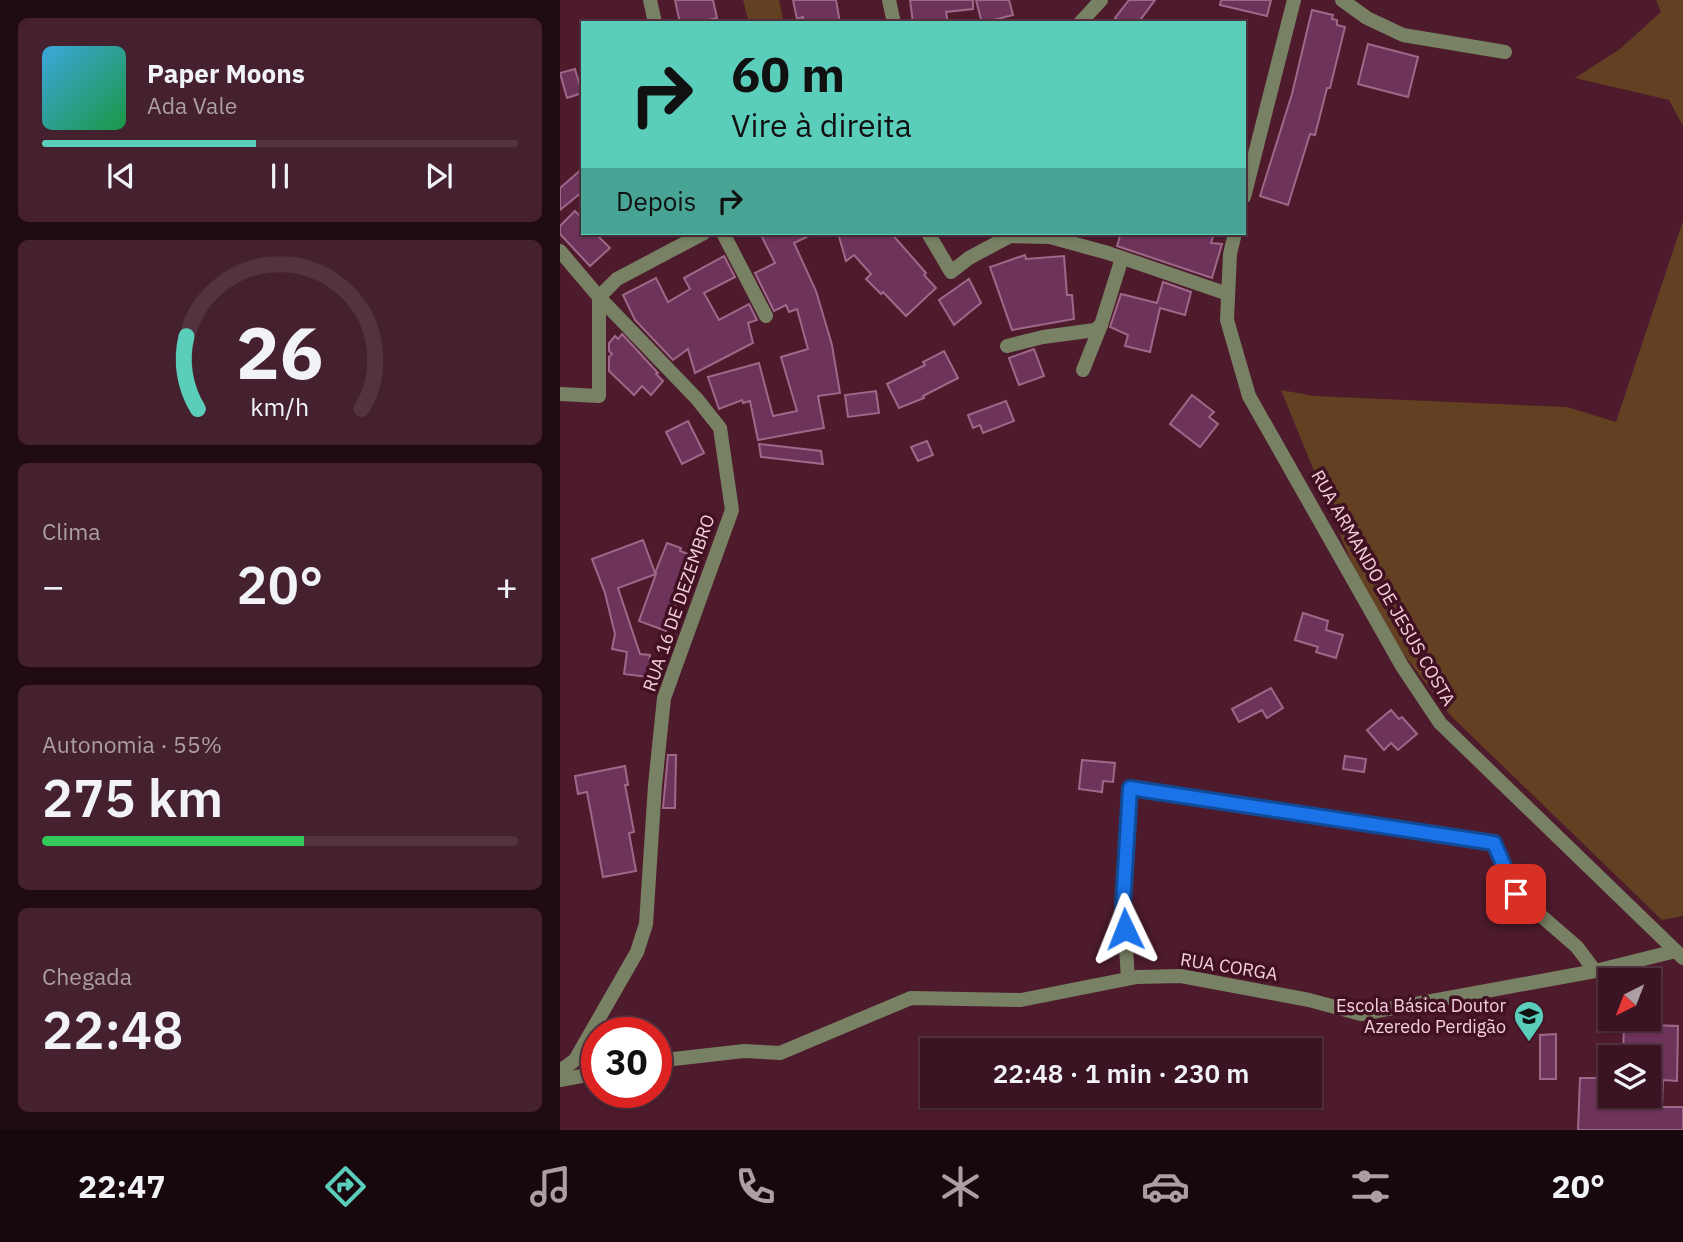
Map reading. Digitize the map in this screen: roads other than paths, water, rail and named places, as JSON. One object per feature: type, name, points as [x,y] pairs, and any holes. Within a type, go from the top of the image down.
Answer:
[{"type":"street","points":[[650,0],[655,21]]},
{"type":"street","points":[[889,0],[894,21]]},
{"type":"street","points":[[1082,21],[1101,0]]},
{"type":"street","points":[[1246,189],[1294,0]]},
{"type":"street","points":[[1342,0],[1367,18],[1404,35],[1505,52]]},
{"type":"street","points":[[560,394],[599,396],[599,297],[617,279],[700,235]]},
{"type":"street","points":[[724,235],[766,316]]},
{"type":"street","points":[[929,235],[951,272],[969,258],[1010,236],[1050,237],[1228,294]]},
{"type":"street","name":"RUA ARMANDO DE JESUS COSTA","points":[[1235,235],[1230,254],[1227,320],[1250,397],[1402,666],[1440,723],[1662,940],[1681,951]]},
{"type":"street","name":"RUA 16 DE DEZEMBRO","points":[[560,251],[599,297],[698,399],[720,428],[732,510],[669,678],[664,698],[646,924],[637,952],[575,1060],[560,1071]]},
{"type":"street","points":[[1083,370],[1101,325],[1122,258]]},
{"type":"street","points":[[1007,346],[1043,337],[1096,330],[1101,325]]},
{"type":"street","points":[[1128,978],[1123,904],[1130,788],[1494,843],[1516,894],[1577,947],[1595,971]]},
{"type":"street","name":"RUA CORGA","points":[[672,1059],[744,1051],[780,1053],[911,998],[1021,1000],[1128,978],[1181,976],[1309,1000],[1361,1014],[1595,971],[1681,951]]},
{"type":"street","points":[[560,1080],[581,1076]]},
{"type":"place","name":"Escola Básica Doutor Azeredo Perdigão","points":[[1529,1043]]}]
